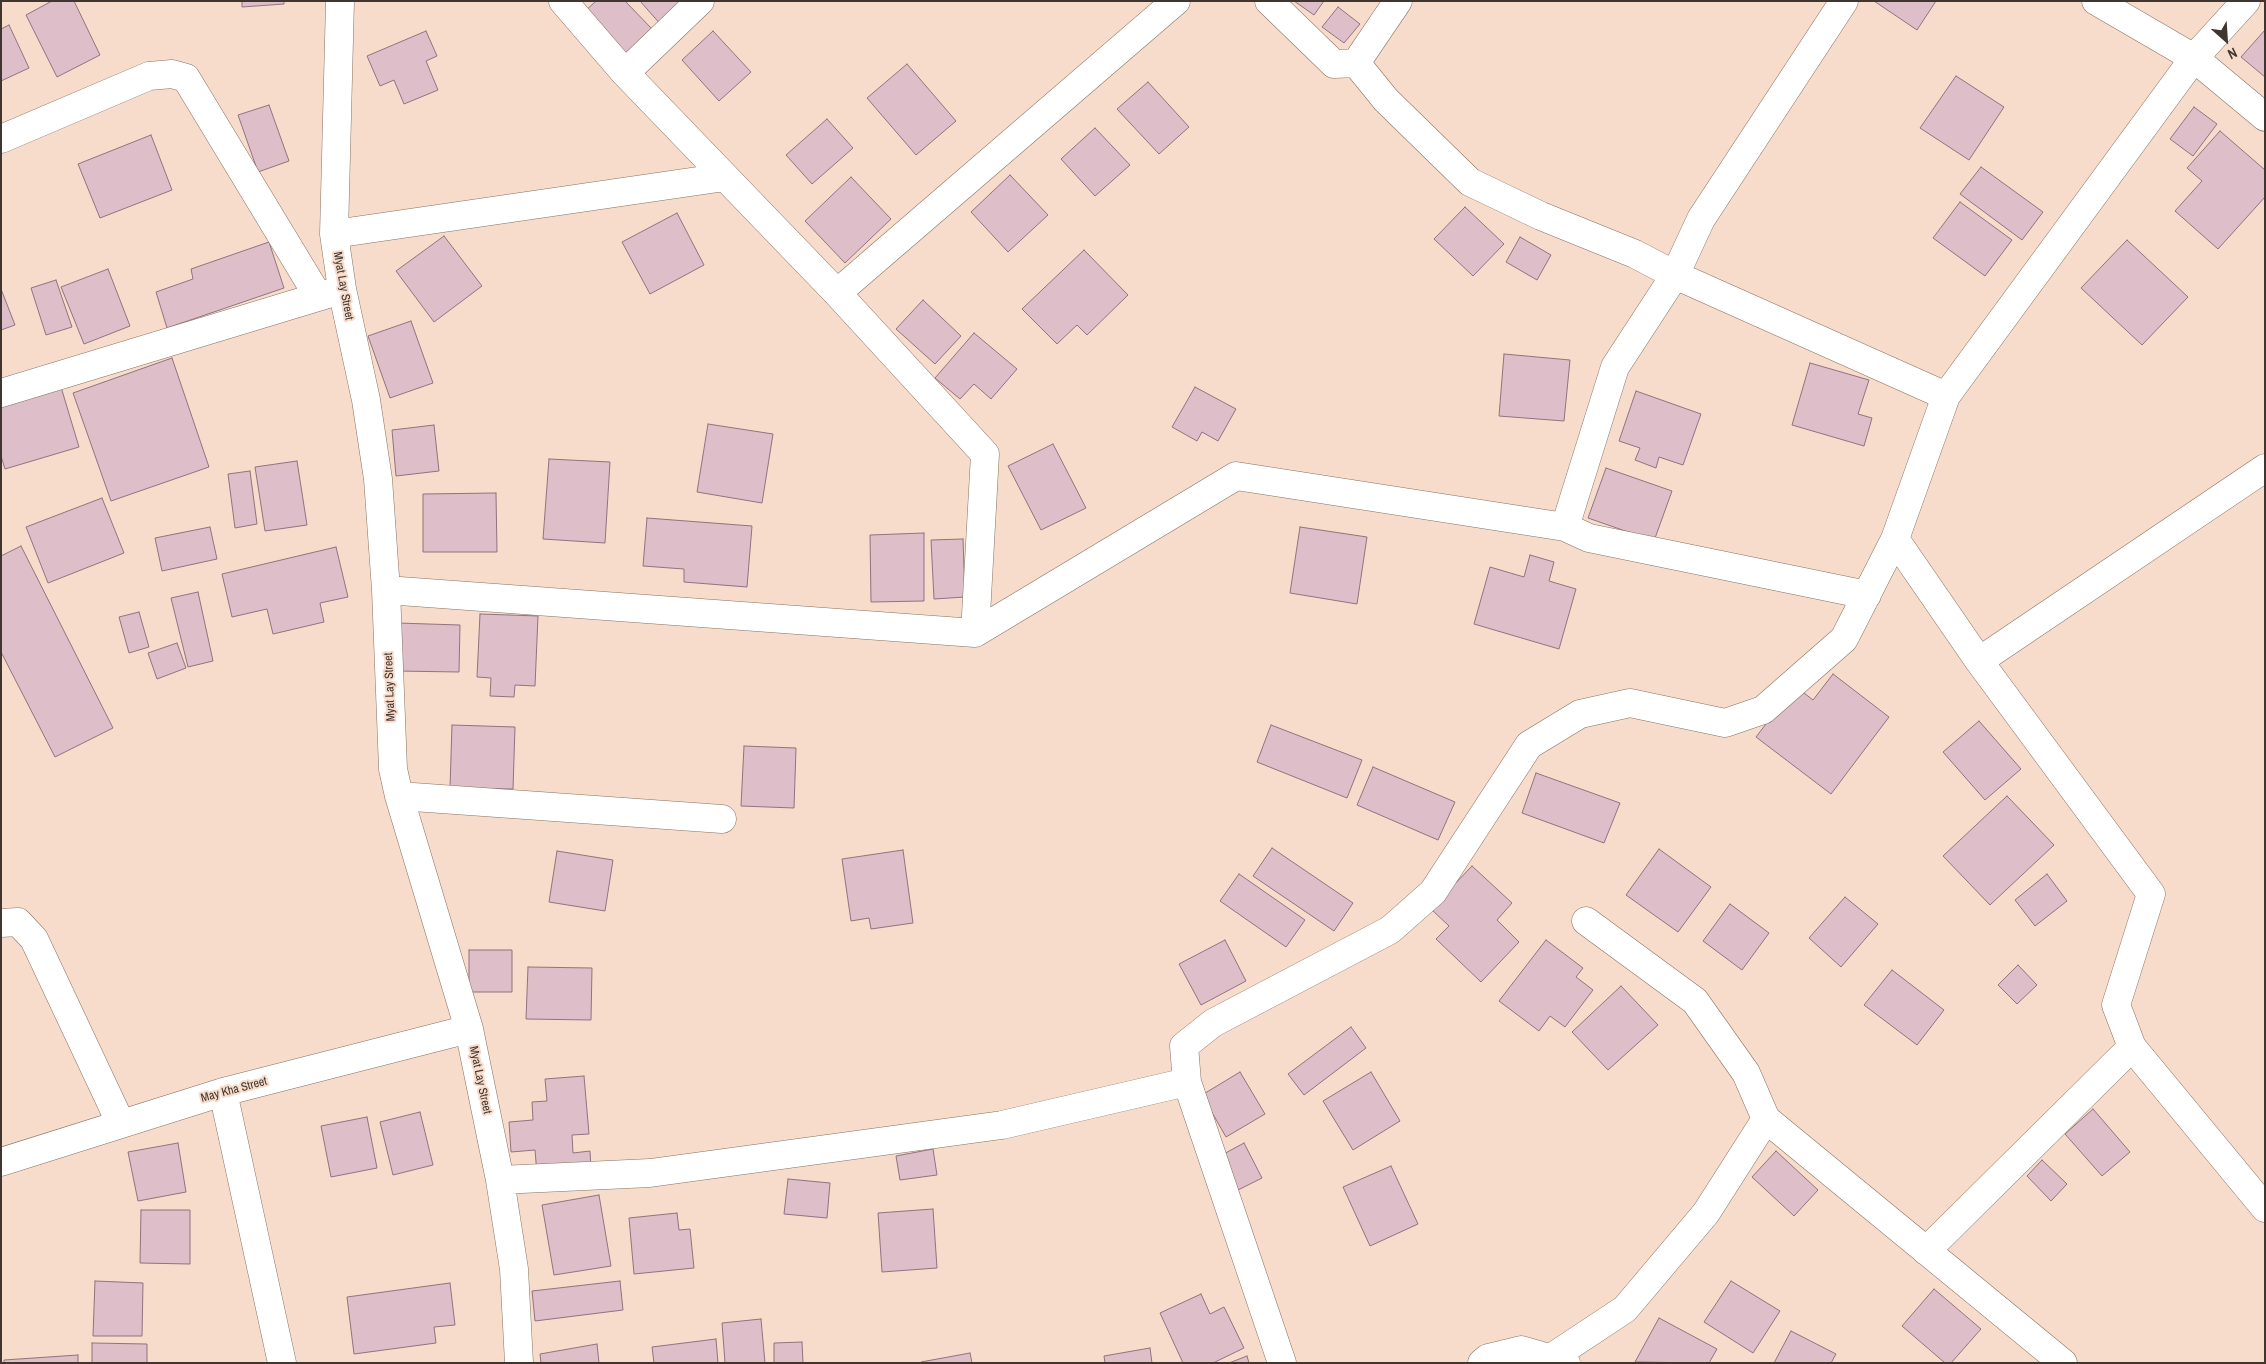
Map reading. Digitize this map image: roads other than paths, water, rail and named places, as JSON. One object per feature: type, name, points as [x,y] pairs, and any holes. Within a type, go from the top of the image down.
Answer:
[{"type":"street","name":"Myat Lay Street","points":[[340,1],[334,234],[330,293],[366,400],[378,479],[386,590],[393,769],[399,796],[469,1029],[500,1180],[514,1269],[519,1363]]},
{"type":"street","points":[[563,1],[624,73],[837,293],[985,454],[975,633]]},
{"type":"street","points":[[624,73],[700,1]]},
{"type":"street","points":[[837,293],[1176,1]]},
{"type":"street","points":[[1269,1],[1334,64],[1356,63]]},
{"type":"street","points":[[1356,63],[1398,1]]},
{"type":"street","points":[[1565,527],[1615,367],[1675,275],[1701,219],[1844,1]]},
{"type":"street","points":[[2096,1],[2194,58],[2265,117]]},
{"type":"street","points":[[1282,1363],[1187,1082],[1184,1046],[1213,1023],[1390,930],[1433,892],[1528,745],[1580,714],[1630,702],[1725,723],[1763,710],[1844,639],[1895,539],[1946,396],[2194,58],[2246,1]]},
{"type":"street","points":[[1356,63],[1386,100],[1470,182],[1541,216],[1635,254],[1675,275],[1946,396]]},
{"type":"street","points":[[1,139],[149,76],[172,74],[186,78],[330,293],[1,393]]},
{"type":"street","points":[[334,234],[725,177]]},
{"type":"street","points":[[1978,660],[2265,468]]},
{"type":"street","points":[[386,590],[975,633],[1236,476],[1565,527],[1589,538],[1867,595]]},
{"type":"street","points":[[1895,539],[1978,660],[2150,894],[2116,1005],[2132,1047],[2265,1208]]},
{"type":"street","points":[[399,796],[722,819]]},
{"type":"street","points":[[1586,921],[1695,1001],[1746,1073],[1766,1119],[2063,1363]]},
{"type":"street","points":[[1,924],[18,922],[34,940],[120,1124]]},
{"type":"street","name":"May Kha Street","points":[[1,1162],[223,1092],[469,1029]]},
{"type":"street","points":[[1926,1251],[2132,1047]]},
{"type":"street","points":[[500,1180],[650,1173],[1002,1125],[1187,1082]]},
{"type":"street","points":[[223,1092],[282,1363]]},
{"type":"street","points":[[1482,1363],[1488,1358],[1521,1350],[1558,1361],[1624,1309],[1706,1213],[1766,1119]]}]
